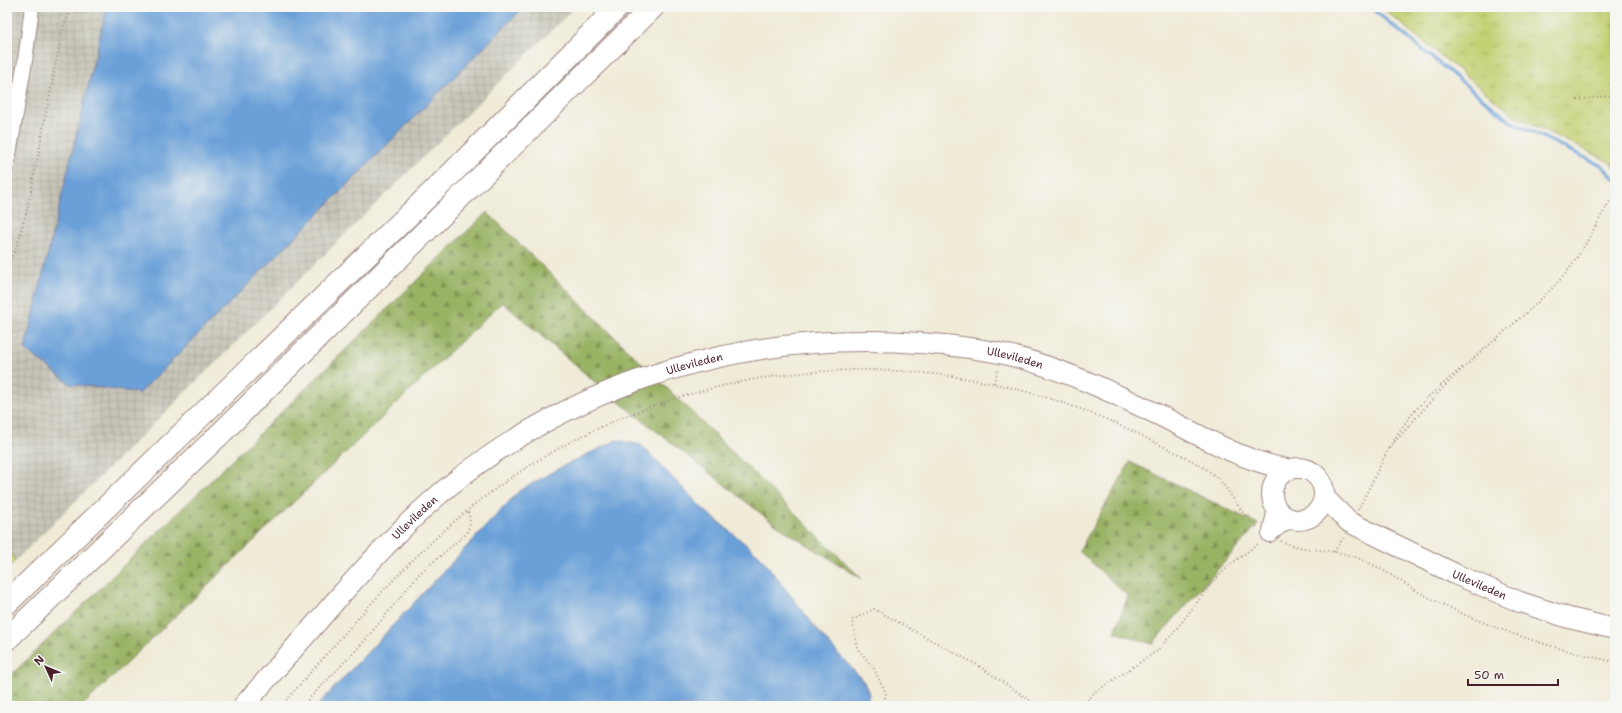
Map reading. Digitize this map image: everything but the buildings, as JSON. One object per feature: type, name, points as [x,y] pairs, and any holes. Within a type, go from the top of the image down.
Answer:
[{"type":"highway","points":[[7,603],[449,176],[618,7]]},
{"type":"highway","points":[[7,639],[219,435],[653,7]]},
{"type":"main road","name":"Ullevileden","points":[[243,706],[365,568],[409,521],[450,486],[485,460],[534,428],[579,405],[624,385],[671,369],[727,354],[788,344],[842,340],[945,345],[1003,354],[1075,377],[1139,405],[1248,460],[1287,470]]},
{"type":"main road","name":"Ullevileden","points":[[1248,460],[1263,473],[1272,486]]},
{"type":"main road","points":[[1301,468],[1314,473],[1322,484],[1324,498],[1318,511],[1306,519],[1291,520],[1284,517],[1275,508],[1271,497],[1272,486],[1278,476],[1287,470],[1301,468]]},
{"type":"main road","name":"Ullevileden","points":[[1324,498],[1350,524]]},
{"type":"main road","name":"Ullevileden","points":[[1312,516],[1350,524],[1455,574],[1520,602],[1569,618],[1615,630]]},
{"type":"street","points":[[7,166],[26,62],[32,7]]},
{"type":"street","points":[[26,62],[42,7]]},
{"type":"street","points":[[1270,535],[1275,508]]},
{"type":"street","points":[[1270,535],[1291,520]]},
{"type":"path","points":[[7,268],[16,249],[28,206],[63,27],[72,7]]},
{"type":"path","points":[[1577,100],[1615,96]]},
{"type":"path","points":[[1334,552],[1406,419],[1422,400],[1516,323],[1548,293],[1566,272],[1615,194]]},
{"type":"path","points":[[1389,448],[1422,410],[1470,362]]},
{"type":"path","points":[[281,706],[385,590],[430,543],[467,510],[500,485],[549,453],[598,428],[643,408],[749,379],[830,370],[894,370],[945,374],[994,383],[1062,401],[1125,427],[1212,473],[1224,484],[1243,515],[1270,535],[1305,549],[1334,552],[1352,556],[1432,599],[1511,633],[1554,648],[1615,662]]},
{"type":"path","points":[[302,706],[362,644],[420,574],[466,534],[470,526],[470,518],[467,510]]},
{"type":"path","points":[[1082,706],[1095,692],[1157,651],[1175,631],[1212,583],[1231,564],[1270,535]]},
{"type":"path","points":[[883,706],[886,693],[873,667],[857,648],[852,620],[874,609],[979,666],[1038,706]]},
{"type":"shaded area","points":[[7,7],[575,7],[16,560],[7,551]]},
{"type":"green space","points":[[1381,7],[1615,7],[1615,168],[1610,162],[1515,116]]},
{"type":"green space","points":[[487,212],[862,579],[773,523],[603,389],[502,302],[82,706],[7,706],[7,679]]},
{"type":"green space","points":[[1130,462],[1258,524],[1152,644],[1115,632],[1128,596],[1079,551]]},
{"type":"green space","points":[[7,551],[16,560],[7,569]]},
{"type":"water","points":[[107,7],[524,7],[140,393],[70,384],[25,349]]},
{"type":"water","points":[[617,440],[641,445],[703,509],[760,556],[823,637],[864,682],[869,694],[866,706],[317,706],[519,491],[561,467]]},
{"type":"waterway","points":[[1370,7],[1510,121],[1602,166],[1615,179]]}]
